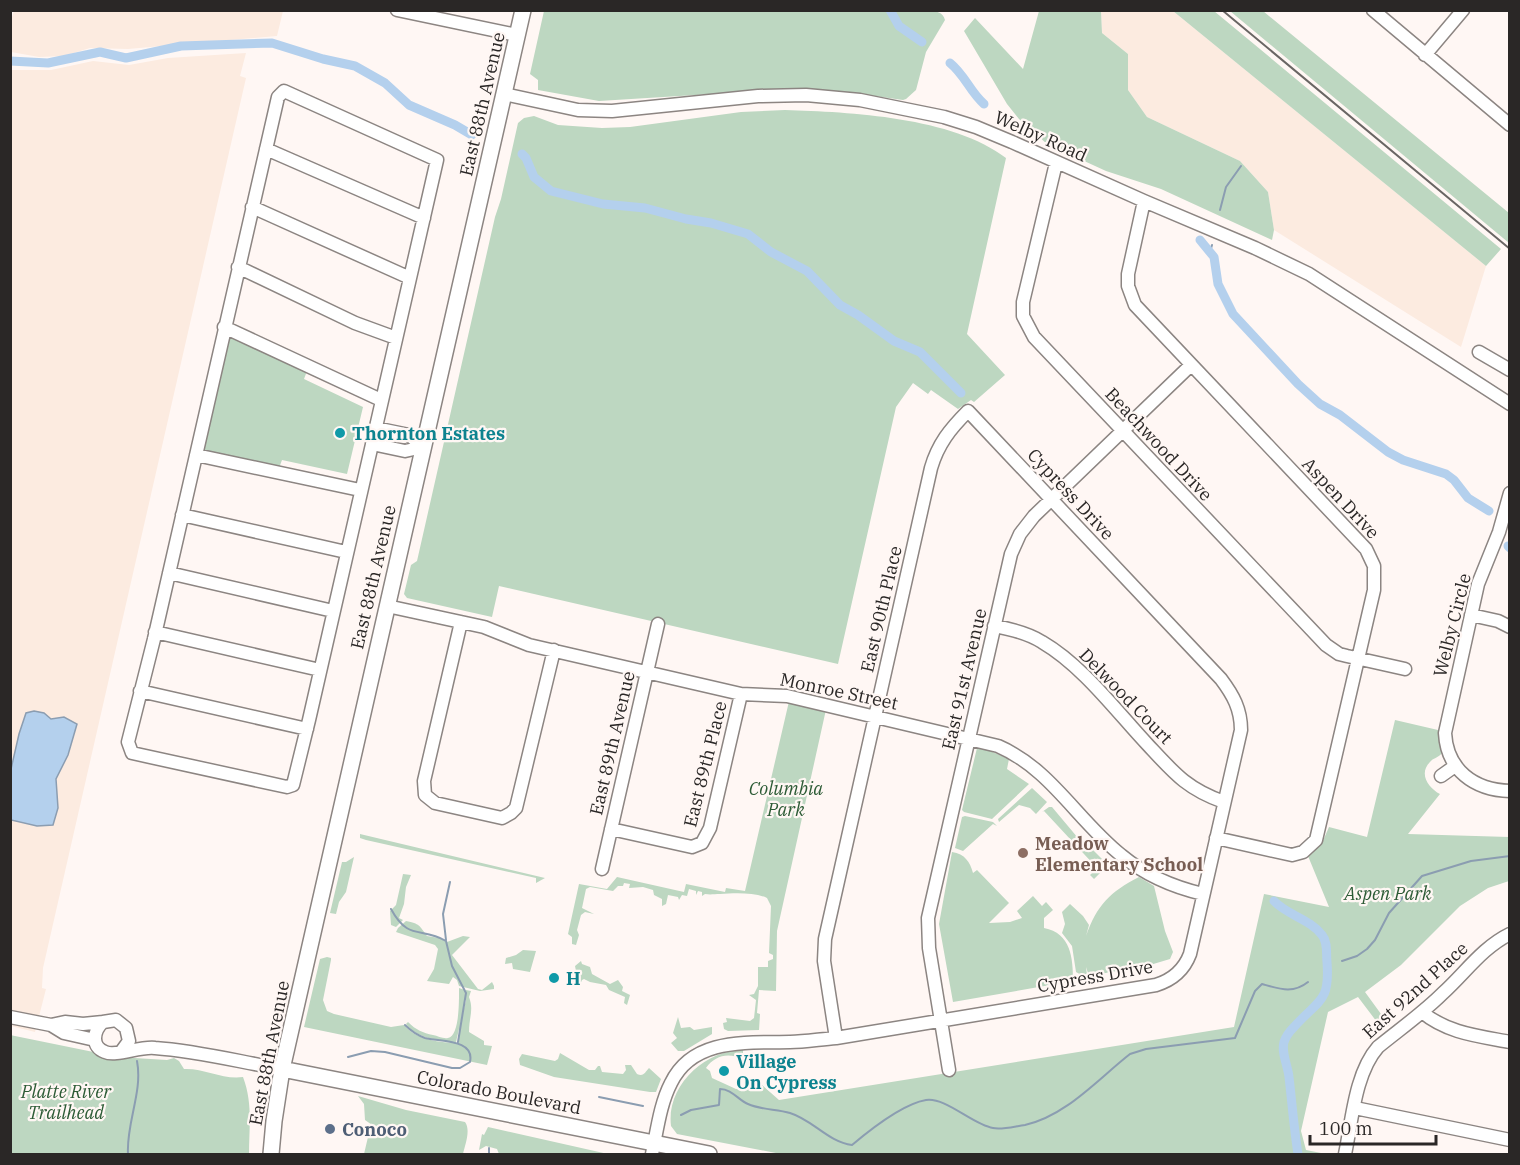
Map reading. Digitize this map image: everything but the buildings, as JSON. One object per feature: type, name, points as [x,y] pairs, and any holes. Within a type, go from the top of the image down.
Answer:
[{"type":"main road","name":"East 88th Avenue","points":[[271,1155],[282,1068],[523,10]]},
{"type":"main road","name":"Colorado Boulevard","points":[[282,1068],[653,1149],[709,1155]]},
{"type":"street","points":[[398,10],[453,16],[517,35]]},
{"type":"street","points":[[1373,10],[1509,125]]},
{"type":"street","points":[[1425,55],[1463,10]]},
{"type":"street","points":[[284,91],[437,160],[307,729],[293,785],[286,788],[132,753],[128,742],[266,149],[278,97],[284,91]]},
{"type":"street","name":"Welby Road","points":[[504,94],[578,110],[612,111],[758,96],[806,95],[852,99],[944,117],[976,127],[1255,248],[1309,274],[1509,404]]},
{"type":"street","points":[[266,149],[424,218]]},
{"type":"street","name":"Beachwood Drive","points":[[1056,163],[1024,293],[1023,316],[1040,345],[1326,645],[1339,654],[1406,669]]},
{"type":"street","name":"Aspen Drive","points":[[1144,201],[1128,274],[1128,286],[1138,309],[1370,555],[1376,578],[1317,840],[1303,852],[1292,855],[1216,838]]},
{"type":"street","points":[[252,207],[410,278]]},
{"type":"street","points":[[238,267],[355,322],[396,338]]},
{"type":"street","points":[[224,327],[381,400]]},
{"type":"street","points":[[1479,352],[1509,370]]},
{"type":"street","name":"East 91st Avenue","points":[[950,1070],[929,948],[928,918],[994,626],[1015,544],[1026,525],[1050,499],[1191,365]]},
{"type":"street","name":"Cypress Drive","points":[[653,1149],[671,1082],[695,1057],[717,1046],[732,1043],[836,1038],[1156,985],[1168,980],[1183,967],[1190,954],[1241,730],[1239,710],[1233,696],[1221,679],[968,411]]},
{"type":"street","name":"East 90th Place","points":[[836,1038],[824,961],[825,939],[936,452],[950,429],[968,411]]},
{"type":"street","points":[[375,428],[409,435],[423,447]]},
{"type":"street","points":[[372,444],[405,451],[423,447]]},
{"type":"street","points":[[196,455],[360,490]]},
{"type":"street","name":"Welby Circle","points":[[1455,766],[1447,748],[1445,733],[1480,578],[1491,554],[1509,493]]},
{"type":"street","points":[[182,515],[346,552]]},
{"type":"street","points":[[169,573],[333,611]]},
{"type":"street","name":"Monroe Street","points":[[387,606],[492,630],[529,645],[741,694],[787,696],[968,738],[1008,751],[1032,766],[1054,785],[1113,848],[1139,868],[1173,885],[1203,894]]},
{"type":"street","points":[[1471,615],[1498,621],[1509,627]]},
{"type":"street","points":[[461,622],[424,781],[425,793],[429,800],[435,803],[502,818],[516,808],[554,650]]},
{"type":"street","name":"East 89th Avenue","points":[[602,869],[658,624]]},
{"type":"street","name":"Delwood Court","points":[[994,626],[1026,634],[1056,651],[1078,669],[1183,782],[1209,797],[1224,802]]},
{"type":"street","points":[[155,632],[320,670]]},
{"type":"street","points":[[140,692],[307,729]]},
{"type":"street","name":"East 89th Place","points":[[611,829],[692,847],[702,843],[710,828],[741,694]]},
{"type":"street","points":[[1441,776],[1455,766],[1465,777],[1479,784],[1492,789],[1509,790]]},
{"type":"street","name":"East 92nd Place","points":[[1345,1155],[1363,1071],[1372,1054],[1446,991],[1482,953],[1509,934]]},
{"type":"street","points":[[1422,1012],[1449,1029],[1509,1042]]},
{"type":"street","points":[[10,1017],[51,1025],[63,1033],[95,1041]]},
{"type":"street","points":[[51,1025],[65,1022],[82,1024],[116,1020],[152,1047]]},
{"type":"street","points":[[103,1022],[96,1030],[95,1041],[106,1053],[152,1047],[282,1068]]},
{"type":"street","points":[[121,1052],[129,1041],[126,1028]]},
{"type":"street","points":[[1355,1108],[1509,1140]]},
{"type":"shaded area","points":[[283,10],[277,36],[128,49],[90,48],[64,56],[39,57],[11,52],[11,20],[14,11]]},
{"type":"shaded area","points":[[1101,11],[1173,11],[1486,266],[1461,347],[1274,230],[1268,192],[1240,161],[1147,117],[1128,90],[1128,54],[1102,33]]},
{"type":"shaded area","points":[[246,53],[240,76],[246,78],[43,968],[42,988],[46,989],[35,1032],[11,1026],[11,70],[51,70],[93,61],[129,65],[168,58]]},
{"type":"green space","points":[[544,11],[936,11],[945,20],[926,52],[916,90],[903,100],[846,92],[776,90],[599,101],[538,90],[538,80],[530,74]]},
{"type":"green space","points":[[1039,11],[1101,11],[1102,33],[1128,54],[1128,90],[1147,117],[1240,161],[1268,192],[1274,230],[1272,240],[1161,189],[1106,171],[1047,144],[1019,119],[1007,104],[964,31],[975,18],[1023,69]]},
{"type":"green space","points":[[1173,11],[1214,11],[1501,249],[1486,266]]},
{"type":"green space","points":[[1230,11],[1263,11],[1509,213],[1509,243]]},
{"type":"green space","points":[[785,110],[870,115],[930,125],[984,144],[1006,158],[967,334],[1005,375],[974,402],[971,400],[958,409],[931,390],[928,394],[913,383],[896,407],[838,664],[499,586],[492,617],[407,598],[404,594],[411,565],[417,561],[518,123],[524,118],[534,116],[558,125],[630,127],[741,112]]},
{"type":"green space","points":[[232,336],[307,371],[304,379],[363,407],[347,474],[282,460],[279,468],[203,450],[202,446],[228,337]]},
{"type":"green space","name":"Columbia Park","points":[[790,697],[827,705],[777,931],[776,991],[759,990],[757,1013],[760,1014],[759,1030],[728,1031],[724,1029],[723,1023],[727,1022],[726,1018],[750,1021],[754,1018],[756,1000],[749,995],[754,994],[758,986],[758,967],[768,967],[768,961],[773,959],[773,955],[769,953],[771,906],[767,898],[744,893],[702,896],[702,892],[698,891],[696,895],[696,891],[689,889],[687,896],[682,895],[679,900],[678,897],[668,895],[666,904],[662,906],[662,899],[654,895],[653,890],[643,887],[629,888],[630,884],[624,883],[623,886],[618,886],[613,891],[590,887],[586,889],[582,908],[594,914],[585,912],[581,915],[576,945],[572,944],[572,937],[568,934],[579,884],[607,889],[617,877],[684,892],[686,884],[725,892],[726,888],[745,891]]},
{"type":"green space","name":"Aspen Park","points":[[1395,720],[1438,730],[1442,753],[1431,761],[1425,771],[1426,780],[1440,794],[1408,834],[1509,837],[1509,881],[1488,888],[1460,906],[1401,965],[1365,992],[1389,1025],[1383,1030],[1358,997],[1328,1012],[1301,1131],[1306,1150],[1326,1154],[781,1154],[677,1134],[671,1126],[671,1111],[682,1084],[702,1064],[715,1056],[729,1052],[743,1050],[743,1060],[733,1056],[723,1056],[714,1060],[706,1068],[710,1071],[712,1078],[736,1089],[761,1084],[779,1100],[1234,1027],[1264,894],[1329,907],[1308,856],[1322,843],[1329,827],[1367,837]]},
{"type":"green space","points":[[977,748],[1009,759],[1007,769],[1029,784],[992,819],[962,810]]},
{"type":"green space","points":[[1032,788],[1047,802],[1036,814],[1030,808],[1019,805],[999,822],[998,819]]},
{"type":"green space","points":[[1049,807],[1052,807],[1078,838],[1080,837],[1108,865],[1094,879],[1090,875],[1097,868],[1044,811],[1042,812]]},
{"type":"green space","points":[[962,817],[993,822],[997,826],[993,824],[963,851],[955,848]]},
{"type":"green space","points":[[360,834],[545,878],[536,883],[536,878],[366,840],[360,838]]},
{"type":"green space","points":[[952,852],[964,857],[973,873],[977,870],[1009,903],[989,923],[1010,922],[1022,918],[1017,911],[1033,896],[1042,906],[1046,902],[1053,910],[1044,918],[1044,928],[1060,935],[1069,948],[1073,981],[953,1002],[939,924]]},
{"type":"green space","points":[[354,857],[346,892],[339,902],[336,914],[330,913],[342,862]]},
{"type":"green space","points":[[403,874],[411,875],[399,918],[403,920],[396,927],[391,925],[390,911],[396,905]]},
{"type":"green space","points":[[1139,877],[1154,886],[1165,931],[1173,952],[1170,959],[1089,976],[1086,967],[1087,975],[1083,976],[1076,972],[1072,946],[1062,933],[1065,924],[1062,912],[1070,904],[1083,916],[1089,925],[1086,936],[1095,916],[1106,900],[1120,888]]},
{"type":"green space","points":[[406,921],[419,926],[427,936],[447,942],[463,936],[470,937],[452,955],[478,989],[482,990],[492,982],[494,989],[480,991],[459,986],[453,977],[449,984],[427,981],[434,969],[438,949],[435,945],[396,932]]},
{"type":"green space","points":[[523,950],[536,951],[530,972],[513,969],[512,963],[505,964],[506,958]]},
{"type":"green space","points":[[327,957],[331,960],[323,1000],[327,1011],[391,1027],[404,1025],[415,1034],[429,1040],[459,1043],[459,1029],[456,1042],[422,1036],[406,1024],[408,1022],[423,1032],[442,1038],[452,1036],[457,1024],[459,988],[465,990],[466,994],[466,990],[471,991],[469,1032],[484,1041],[484,1045],[492,1046],[487,1065],[304,1027],[320,959]]},
{"type":"green space","points":[[581,961],[582,964],[590,967],[592,974],[610,984],[618,980],[623,987],[622,991],[630,995],[627,1005],[624,1003],[625,997],[609,990],[606,985],[584,979],[579,987],[574,986],[573,979],[577,976],[575,966]]},
{"type":"green space","points":[[678,1017],[681,1028],[690,1027],[694,1030],[712,1027],[712,1034],[684,1051],[678,1051],[671,1043],[677,1038],[673,1033]]},
{"type":"green space","name":"Platte River Trailhead","points":[[10,1035],[118,1057],[167,1060],[174,1058],[184,1069],[228,1077],[243,1077],[249,1106],[249,1154],[11,1154]]},
{"type":"green space","points":[[560,1053],[589,1070],[595,1070],[600,1066],[602,1072],[623,1074],[626,1070],[625,1065],[631,1065],[639,1075],[649,1068],[661,1079],[656,1092],[650,1092],[554,1077],[520,1065],[519,1059],[522,1054],[555,1061]]},
{"type":"green space","points":[[358,1096],[406,1110],[465,1122],[468,1133],[463,1154],[364,1154],[368,1137],[376,1132],[375,1127],[365,1120],[364,1104]]},
{"type":"green space","points":[[488,1127],[608,1154],[499,1154],[497,1149],[486,1146],[479,1150],[482,1134],[484,1135]]},
{"type":"water","points":[[34,711],[44,713],[51,719],[64,717],[77,724],[68,755],[56,779],[58,808],[53,825],[37,826],[11,820],[11,769],[26,713]]},
{"type":"waterway","points":[[890,10],[899,26],[922,42]]},
{"type":"waterway","points":[[10,61],[48,63],[100,52],[126,58],[181,46],[272,43],[355,66],[385,83],[409,105],[472,135]]},
{"type":"waterway","points":[[950,63],[984,104]]},
{"type":"waterway","points":[[522,154],[534,177],[551,191],[603,204],[645,208],[748,234],[771,252],[807,271],[840,305],[894,341],[920,352],[961,393]]},
{"type":"waterway","points":[[1220,210],[1226,187],[1241,166]]},
{"type":"waterway","points":[[1200,240],[1214,257],[1218,284],[1233,314],[1298,384],[1320,404],[1340,415],[1388,452],[1403,460],[1446,474],[1454,480],[1468,498],[1489,511]]},
{"type":"waterway","points":[[1210,252],[1212,245]]},
{"type":"waterway","points":[[1342,961],[1357,956],[1367,949],[1375,940],[1389,913],[1422,876],[1471,861],[1510,856]]},
{"type":"waterway","points":[[446,940],[443,914],[450,882]]},
{"type":"waterway","points":[[1274,901],[1317,930],[1324,938],[1326,948],[1327,986],[1324,993],[1316,1005],[1290,1032],[1283,1046],[1298,1154]]},
{"type":"waterway","points":[[391,909],[410,930],[446,941],[452,966],[466,993],[458,1042]]},
{"type":"waterway","points":[[681,1115],[691,1110],[719,1105],[720,1089],[728,1091],[753,1106],[798,1116],[835,1140],[852,1145],[897,1112],[926,1100],[942,1103],[985,1126],[1005,1128],[1025,1125],[1054,1114],[1068,1105],[1130,1054],[1146,1049],[1235,1038],[1255,991],[1262,984],[1281,989],[1292,989],[1308,982]]},
{"type":"waterway","points":[[348,1057],[371,1051],[385,1052],[452,1068],[460,1068],[470,1062],[470,1055],[462,1045],[425,1038],[414,1033],[405,1025]]},
{"type":"waterway","points":[[128,1154],[129,1131],[138,1084],[137,1061]]},
{"type":"waterway","points":[[599,1097],[643,1106]]},
{"type":"waterway","points":[[489,1148],[489,1154]]},
{"type":"railway","points":[[1222,10],[1510,249]]},
{"type":"place","name":"Thornton Estates","points":[[340,433]]},
{"type":"place","name":"Meadow Elementary School","points":[[1023,853]]},
{"type":"place","name":"H","points":[[554,978]]},
{"type":"place","name":"Village On Cypress","points":[[724,1071]]},
{"type":"place","name":"Conoco","points":[[330,1129]]}]
